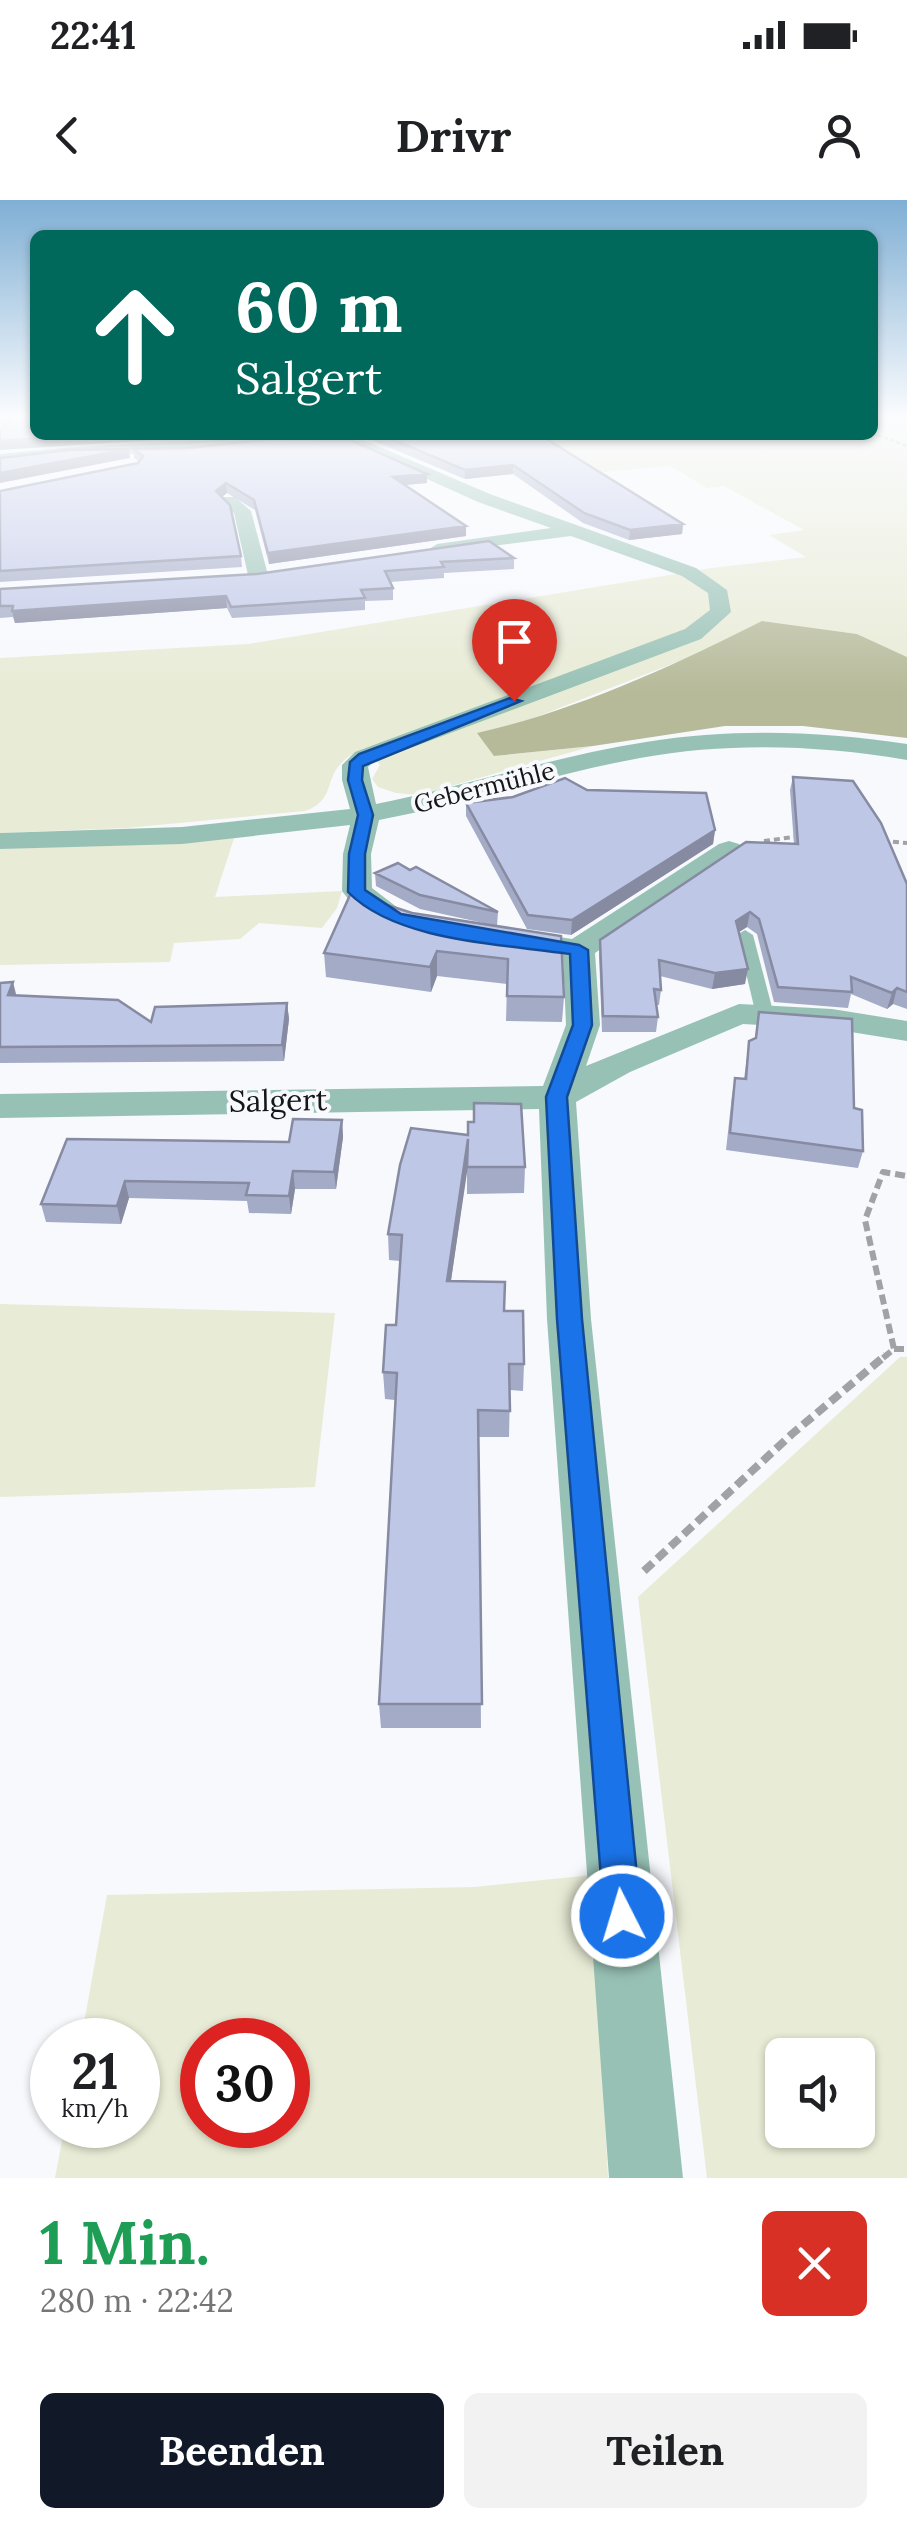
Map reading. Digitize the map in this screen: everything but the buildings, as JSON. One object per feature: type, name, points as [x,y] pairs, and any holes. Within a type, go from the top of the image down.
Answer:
[{"type":"street","points":[[238,508],[258,574]]},
{"type":"street","points":[[429,926],[394,918],[357,892],[357,854],[366,815],[355,780],[355,765],[364,757],[646,654],[693,634],[720,612],[716,590],[688,572],[514,508]]},
{"type":"street","points":[[424,552],[577,530]]},
{"type":"street","name":"Gebermühle","points":[[0,841],[294,827],[366,815],[608,756],[669,746],[820,740],[907,752]]},
{"type":"street","points":[[579,950],[598,933],[729,850]]},
{"type":"street","points":[[480,934],[579,950]]},
{"type":"street","points":[[579,950],[582,1025],[556,1097],[570,1319],[646,2178]]},
{"type":"street","name":"Salgert","points":[[0,1106],[556,1097],[686,1034],[740,1014],[832,1019],[907,1031]]},
{"type":"lane","points":[[745,935],[766,1015]]},
{"type":"path","points":[[729,850],[791,835],[810,836]]},
{"type":"path","points":[[868,840],[907,843]]},
{"type":"path","points":[[894,1349],[864,1220],[883,1172],[907,1176]]},
{"type":"path","points":[[595,1616],[792,1434],[894,1349],[907,1349]]},
{"type":"green space","points":[[765,508],[907,508],[907,657],[857,634],[762,621],[700,653],[516,725],[478,733],[495,756],[593,746],[419,795],[378,787],[372,779],[380,765],[365,748],[340,764],[323,798],[305,811],[126,828],[0,833],[0,658],[248,644],[712,568],[806,557],[769,535],[804,530]]},
{"type":"green space","points":[[762,621],[857,634],[907,657],[907,738],[803,726],[725,726],[494,756],[477,733],[550,713],[623,686]]},
{"type":"green space","points":[[237,829],[215,897],[342,891],[337,908],[322,928],[259,923],[240,939],[174,943],[170,962],[0,965],[0,849]]},
{"type":"green space","points":[[0,1304],[335,1313],[315,1487],[0,1497]]},
{"type":"green space","points":[[900,1357],[907,1357],[907,2178],[707,2178],[638,1597]]},
{"type":"green space","points":[[593,1875],[608,2178],[55,2178],[61,2148],[160,2148],[160,2018],[85,2018],[107,1895],[474,1887]]},
{"type":"route","points":[[514,701],[364,757],[355,765],[355,780],[366,815],[357,854],[357,892],[394,918],[579,950],[582,1025],[556,1097],[570,1319],[622,1916]]}]
